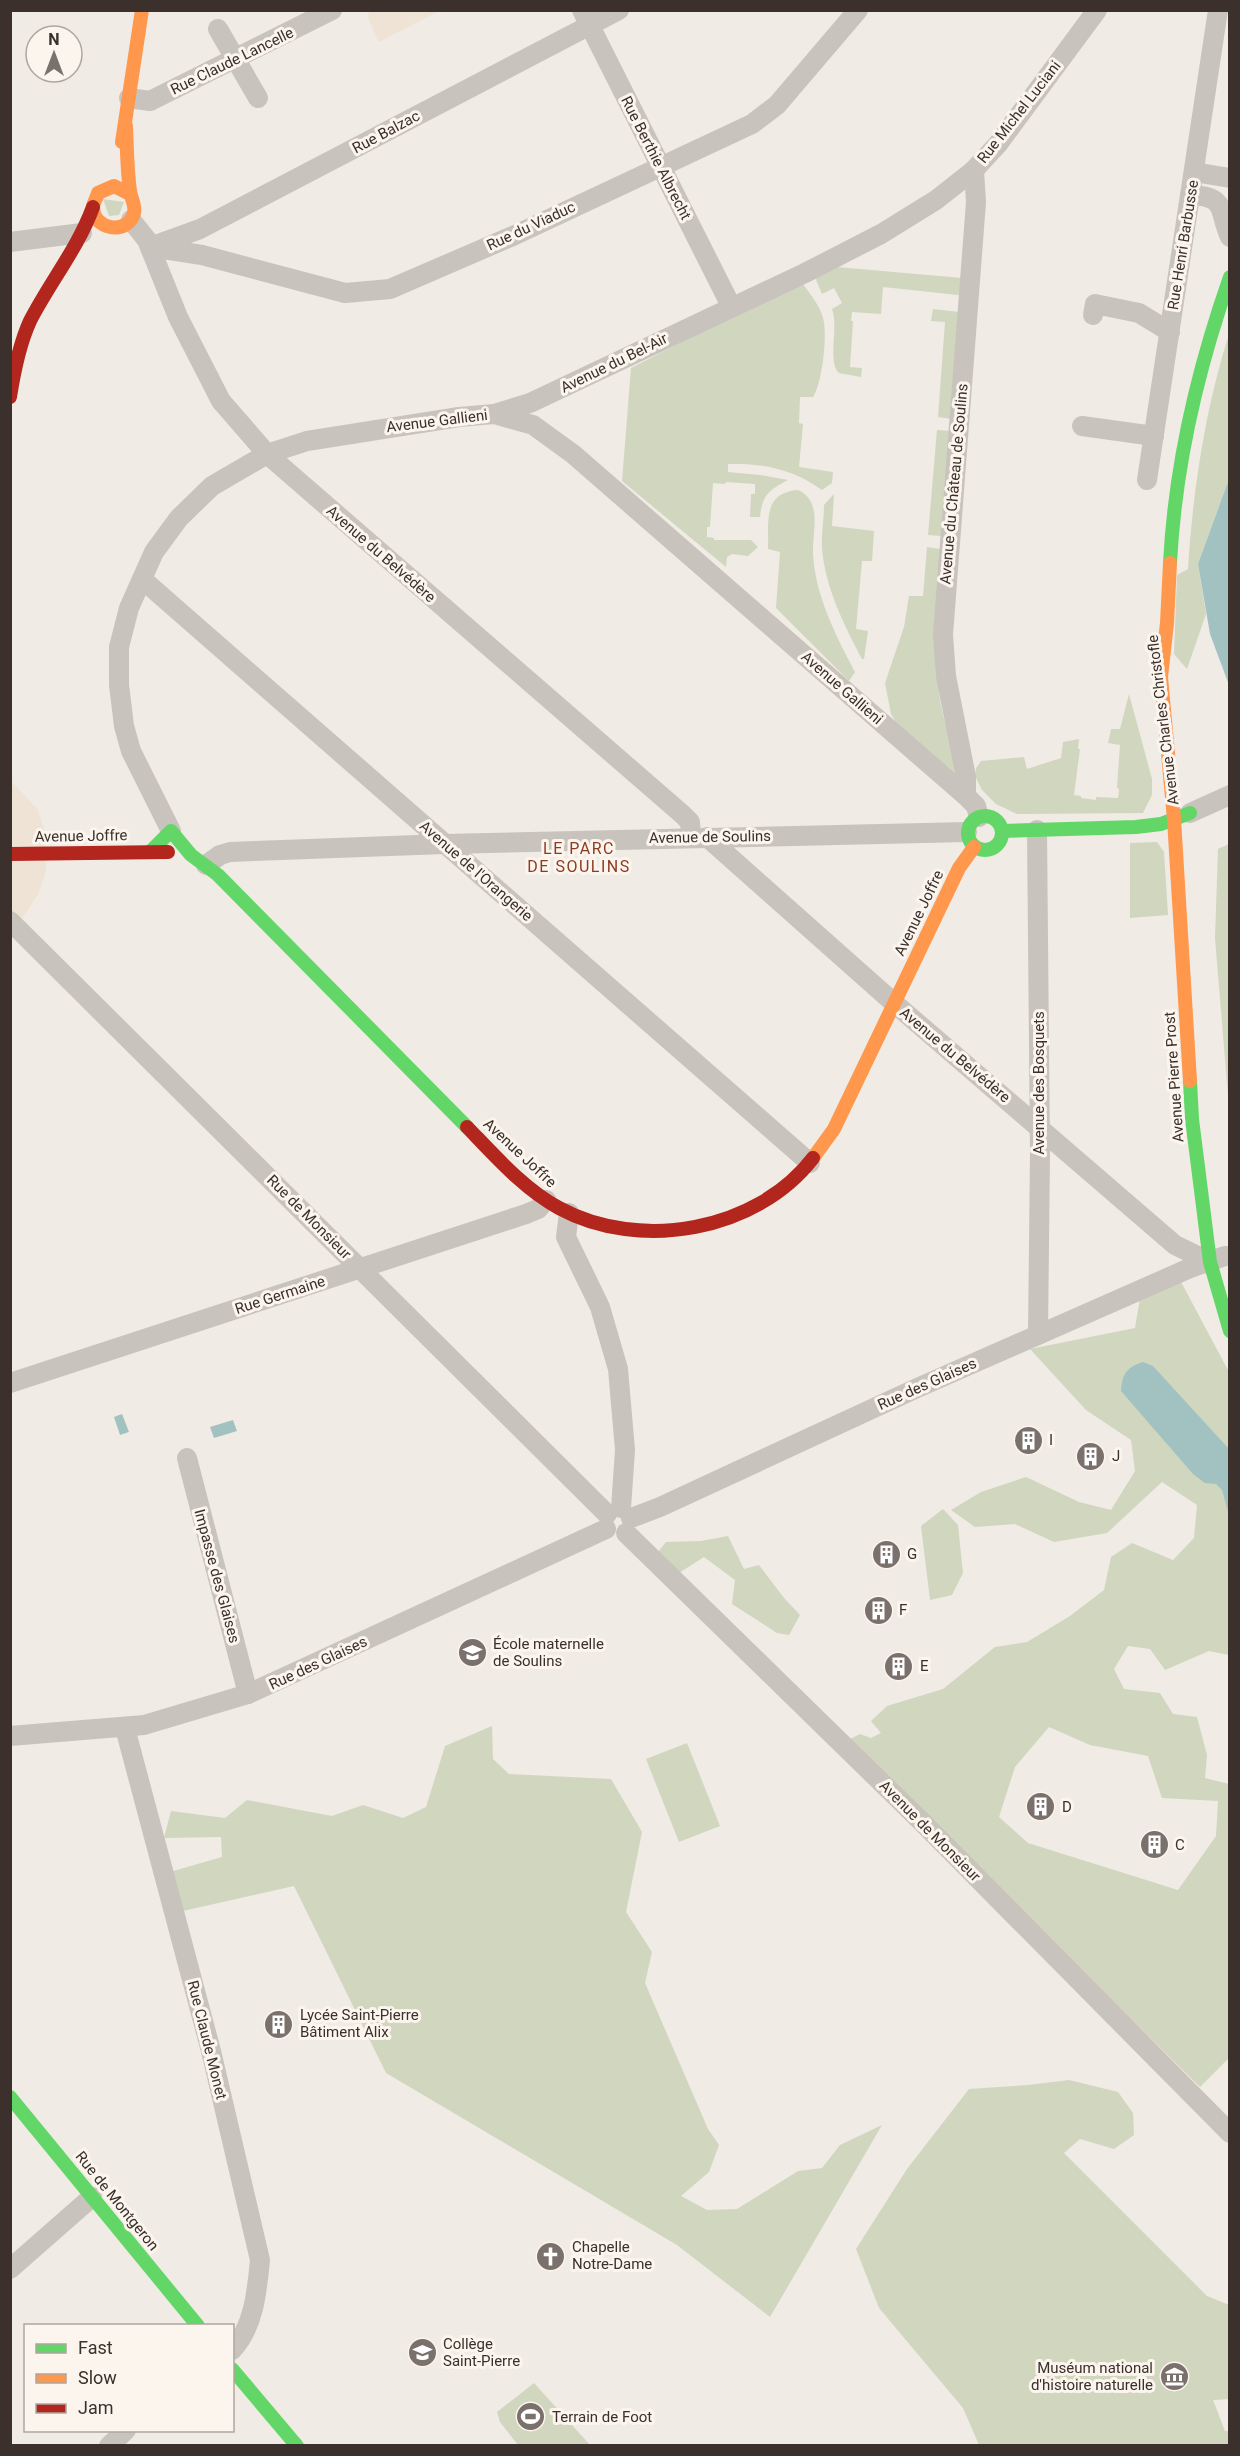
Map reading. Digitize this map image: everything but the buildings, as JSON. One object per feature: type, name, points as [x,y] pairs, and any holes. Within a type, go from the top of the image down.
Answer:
[{"type":"street","points":[[111,187],[126,126],[142,10]]},
{"type":"street","name":"Rue Claude Lancelle","points":[[129,98],[150,101],[332,10]]},
{"type":"street","name":"Rue Balzac","points":[[150,247],[200,229],[586,18],[620,10]]},
{"type":"street","name":"Rue du Viaduc","points":[[150,247],[202,255],[345,293],[390,289],[515,235],[752,124],[777,105],[858,10]]},
{"type":"street","name":"Rue Michel Luciani","points":[[731,306],[805,273],[911,218],[974,171],[998,144],[1097,10]]},
{"type":"street","name":"Rue Henri Barbusse","points":[[1147,480],[1218,10]]},
{"type":"street","name":"Rue Berthie Albrecht","points":[[586,18],[731,306]]},
{"type":"street","points":[[218,29],[258,98]]},
{"type":"street","points":[[93,207],[98,222],[109,228],[121,228],[131,220],[135,204],[130,194],[126,126]]},
{"type":"street","name":"Avenue du Château de Soulins","points":[[966,796],[966,777],[948,686],[943,635],[976,202],[974,171]]},
{"type":"street","points":[[1194,172],[1230,178]]},
{"type":"street","points":[[86,242],[88,222],[98,194],[111,187],[122,188],[130,194]]},
{"type":"street","points":[[1190,195],[1207,195],[1214,199],[1222,210],[1230,237]]},
{"type":"street","name":"Avenue du Belvédère","points":[[131,220],[150,247],[178,316],[221,401],[267,454],[682,814],[699,837],[1175,1245],[1222,1263]]},
{"type":"street","points":[[10,397],[19,329],[35,312],[57,278],[86,242],[109,228]]},
{"type":"street","points":[[10,242],[34,240],[86,242]]},
{"type":"street","name":"Avenue Charles Christofle","points":[[1186,814],[1161,677],[1167,623],[1172,519],[1187,431],[1213,325],[1230,277]]},
{"type":"street","points":[[1094,315],[1095,304],[1139,313],[1170,332]]},
{"type":"street","name":"Avenue du Bel-Air","points":[[494,414],[530,403],[731,306]]},
{"type":"street","name":"Avenue Gallieni","points":[[171,831],[130,751],[119,685],[119,647],[129,608],[154,552],[179,518],[212,486],[267,454],[318,439],[459,417],[494,414],[533,425],[573,454],[966,796],[976,806],[973,832]]},
{"type":"street","points":[[1082,426],[1154,436]]},
{"type":"street","name":"Avenue de l'Orangerie","points":[[142,579],[810,1163]]},
{"type":"street","name":"Avenue Charles Christofle","points":[[1167,623],[1179,716]]},
{"type":"street","points":[[1002,831],[1136,827],[1161,824],[1230,795]]},
{"type":"street","name":"Avenue Pierre Prost","points":[[1186,814],[1192,1119],[1222,1263]]},
{"type":"street","points":[[994,818],[1002,831],[1000,842],[991,850],[979,850],[973,832],[994,818]]},
{"type":"street","name":"Avenue des Bosquets","points":[[1037,830],[1040,1127],[1038,1335]]},
{"type":"street","points":[[152,851],[171,831]]},
{"type":"street","name":"Avenue Joffre","points":[[171,831],[199,860],[218,875],[494,1154],[546,1200],[570,1213],[609,1226],[660,1230],[692,1227],[750,1208],[794,1180],[810,1163],[834,1130],[959,868],[973,832]]},
{"type":"street","name":"Avenue de Soulins","points":[[199,860],[230,852],[445,844],[973,832]]},
{"type":"street","name":"Avenue Joffre","points":[[10,854],[152,851],[199,860]]},
{"type":"street","name":"Rue de Monsieur","points":[[10,921],[618,1520]]},
{"type":"street","name":"Avenue Pierre Prost","points":[[1196,946],[1194,991],[1208,1149],[1230,1331]]},
{"type":"street","name":"Rue Germaine","points":[[10,1383],[526,1214],[538,1209],[546,1200]]},
{"type":"street","points":[[570,1213],[566,1237],[600,1307],[618,1369],[625,1450],[618,1520]]},
{"type":"street","name":"Rue des Glaises","points":[[10,1736],[144,1725],[248,1694],[618,1520],[660,1507],[915,1389],[1190,1268],[1222,1263]]},
{"type":"street","name":"Impasse des Glaises","points":[[187,1458],[248,1694]]},
{"type":"street","name":"Avenue de Monsieur","points":[[618,1520],[1230,2133]]},
{"type":"street","name":"Rue Claude Monet","points":[[125,1728],[212,2051],[260,2260],[256,2295],[244,2338],[234,2348]]},
{"type":"street","name":"Rue de Montgeron","points":[[10,2097],[197,2324]]},
{"type":"street","points":[[10,2269],[92,2197]]},
{"type":"street","points":[[234,2371],[297,2445]]},
{"type":"street","points":[[109,2445],[124,2432]]},
{"type":"green space","points":[[103,199],[124,202],[119,215],[109,216]]},
{"type":"green space","points":[[837,267],[962,278],[962,292],[958,295],[883,287],[881,314],[852,312],[850,367],[862,368],[861,377],[839,373],[833,353],[834,317],[832,309],[842,303],[834,288],[822,294],[816,280],[818,274]]},
{"type":"green space","points":[[801,281],[817,303],[825,335],[816,391],[813,397],[800,397],[799,423],[803,424],[799,467],[833,472],[832,483],[822,490],[789,472],[765,466],[728,464],[728,472],[788,480],[768,494],[760,517],[750,517],[751,494],[755,494],[755,484],[713,483],[710,527],[707,527],[707,537],[714,538],[714,540],[751,540],[758,547],[748,556],[732,554],[727,557],[726,567],[622,481],[631,368]]},
{"type":"green space","points":[[933,309],[959,312],[952,419],[938,417],[945,322],[931,321]]},
{"type":"green space","points":[[1229,334],[1229,479],[1198,564],[1206,614],[1187,669],[1174,654],[1177,575],[1188,569],[1201,450],[1213,392]]},
{"type":"green space","points":[[937,430],[951,431],[942,536],[928,535]]},
{"type":"green space","points":[[798,490],[811,502],[814,518],[813,554],[818,585],[834,630],[855,672],[849,681],[776,608],[780,552],[768,549],[768,519],[773,503],[778,497],[786,492]]},
{"type":"green space","points":[[834,494],[832,526],[874,531],[872,561],[862,561],[856,629],[868,631],[864,659],[855,646],[836,605],[824,563],[822,543],[824,505]]},
{"type":"green space","points":[[927,547],[940,549],[936,621],[937,674],[957,773],[955,776],[903,734],[891,714],[885,683],[904,627],[909,596],[923,596]]},
{"type":"green space","points":[[1129,694],[1152,779],[1152,795],[1143,813],[1017,814],[996,804],[982,790],[975,776],[976,768],[981,761],[1024,757],[1027,769],[1061,758],[1063,742],[1079,739],[1078,749],[1080,749],[1074,795],[1096,800],[1096,797],[1118,798],[1120,745],[1108,743],[1111,729],[1120,729]]},
{"type":"green space","points":[[1157,842],[1164,852],[1168,915],[1130,918],[1130,843]]},
{"type":"green space","points":[[1229,844],[1229,1108],[1215,938],[1218,849]]},
{"type":"green space","points":[[1180,1280],[1229,1372],[1229,1655],[1209,1651],[1165,1670],[1150,1649],[1128,1646],[1114,1669],[1124,1689],[1160,1693],[1173,1714],[1197,1717],[1207,1755],[1205,1778],[1229,1784],[1229,2058],[1200,2087],[848,1740],[860,1734],[871,1738],[881,1733],[871,1721],[887,1706],[943,1689],[995,1647],[1027,1642],[1070,1616],[1104,1590],[1111,1557],[1132,1543],[1173,1560],[1194,1538],[1197,1505],[1162,1482],[1107,1533],[1054,1542],[1015,1524],[975,1527],[951,1510],[981,1492],[1026,1477],[1079,1502],[1111,1510],[1135,1471],[1131,1440],[1086,1410],[1030,1349],[1135,1328],[1140,1298]],"holes":[[[1049,1727],[1090,1745],[1148,1756],[1162,1798],[1218,1801],[1216,1836],[1178,1890],[1028,1843],[999,1817],[1015,1767]]]},
{"type":"green space","points":[[943,1509],[958,1525],[963,1573],[952,1595],[930,1600],[921,1526]]},
{"type":"green space","points":[[728,1536],[744,1569],[759,1565],[800,1615],[789,1635],[777,1633],[732,1604],[735,1580],[704,1557],[679,1573],[658,1552],[666,1542],[701,1541]]},
{"type":"green space","points":[[492,1726],[493,1759],[509,1774],[611,1779],[642,1832],[626,1912],[652,1952],[645,1983],[708,2129],[719,2145],[709,2172],[681,2196],[707,2210],[737,2209],[798,2171],[822,2168],[840,2145],[882,2125],[770,2317],[677,2245],[386,2073],[294,1886],[183,1911],[170,1872],[222,1857],[221,1837],[164,1838],[171,1811],[225,1818],[247,1800],[332,1816],[363,1805],[403,1818],[426,1807],[445,1746]]},
{"type":"green space","points":[[687,1743],[720,1826],[679,1842],[646,1759]]},
{"type":"green space","points":[[1069,2080],[1118,2092],[1133,2113],[1134,2135],[1114,2149],[1080,2139],[1064,2153],[1207,2296],[1229,2305],[1229,2399],[1213,2400],[1225,2431],[1229,2431],[1229,2445],[979,2445],[963,2408],[879,2308],[856,2249],[907,2169],[969,2089]]},
{"type":"green space","name":"Terrain de Foot","points":[[534,2383],[590,2445],[518,2445],[500,2422],[497,2412]]},
{"type":"shaded area","points":[[369,11],[439,11],[379,42],[368,18]]},
{"type":"shaded area","points":[[11,781],[38,810],[46,836],[46,871],[38,894],[23,917],[11,927]]},
{"type":"water","points":[[1229,479],[1229,685],[1210,634],[1198,564]]},
{"type":"water","points":[[1143,1362],[1153,1366],[1229,1449],[1229,1515],[1222,1490],[1216,1484],[1205,1483],[1193,1474],[1121,1391],[1126,1372]]},
{"type":"water","points":[[122,1414],[129,1432],[120,1435],[114,1417]]},
{"type":"water","points":[[233,1420],[237,1431],[214,1438],[210,1427]]},
{"type":"traffic: fast","points":[[1170,563],[1177,490],[1190,418],[1208,346],[1230,277]]},
{"type":"traffic: fast","points":[[1002,831],[1136,827],[1161,824],[1190,813]]},
{"type":"traffic: fast","points":[[985,816],[997,821],[1002,833],[997,845],[985,850],[973,845],[968,833],[973,821],[985,816]]},
{"type":"traffic: fast","points":[[151,851],[171,831],[191,855],[218,875],[467,1127]]},
{"type":"traffic: fast","points":[[1190,1081],[1192,1119],[1210,1262],[1230,1331]]},
{"type":"traffic: fast","points":[[10,2097],[196,2324]]},
{"type":"traffic: fast","points":[[234,2371],[297,2446]]},
{"type":"traffic: slow","points":[[122,142],[142,10]]},
{"type":"traffic: slow","points":[[126,126],[128,175],[134,213],[125,225],[118,227],[104,225],[98,220],[93,206],[98,193],[114,186],[130,194]]},
{"type":"traffic: slow","points":[[1170,563],[1161,677],[1174,819],[1190,1081]]},
{"type":"traffic: slow","points":[[813,1158],[834,1129],[959,868],[974,847]]},
{"type":"traffic: jam","points":[[10,397],[17,358],[30,321],[80,237],[93,207]]},
{"type":"traffic: jam","points":[[10,854],[168,852]]},
{"type":"traffic: jam","points":[[467,1127],[510,1171],[546,1200],[591,1221],[625,1229],[660,1231],[695,1227],[729,1218],[761,1203],[789,1183],[813,1158]]},
{"type":"place","name":"I","points":[[1028,1440]]},
{"type":"place","name":"J","points":[[1091,1456]]},
{"type":"place","name":"G","points":[[886,1554]]},
{"type":"place","name":"F","points":[[878,1610]]},
{"type":"place","name":"École maternelle de Soulins","points":[[472,1653]]},
{"type":"place","name":"E","points":[[899,1666]]},
{"type":"place","name":"D","points":[[1041,1807]]},
{"type":"place","name":"C","points":[[1154,1845]]},
{"type":"place","name":"Lycée Saint-Pierre Bâtiment Alix","points":[[279,2024]]},
{"type":"place","name":"Chapelle Notre-Dame","points":[[551,2256]]},
{"type":"place","name":"Collège Saint-Pierre","points":[[422,2353]]},
{"type":"place","name":"Muséum national d'histoire naturelle","points":[[1174,2377]]},
{"type":"place","name":"Terrain de Foot","points":[[531,2417]]},
{"type":"district","name":"LE PARC DE SOULINS","points":[[579,857]]}]
